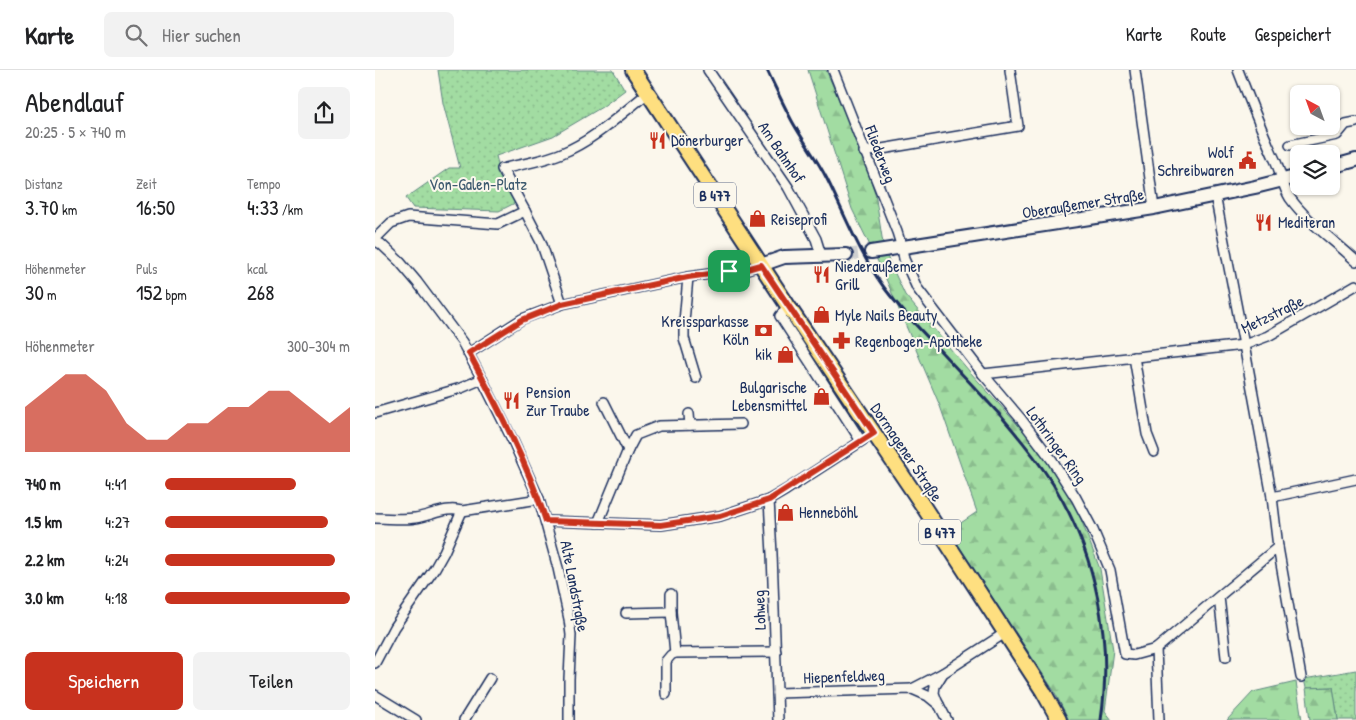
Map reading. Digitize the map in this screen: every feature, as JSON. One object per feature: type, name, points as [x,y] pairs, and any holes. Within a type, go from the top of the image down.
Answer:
[{"type":"main road","name":"Dormagener Straße","points":[[633,70],[874,433],[1043,691],[1059,720]]},
{"type":"main road","points":[[1340,164],[1356,160]]},
{"type":"main road","name":"Oberaußemer Straße","points":[[871,252],[1154,208],[1290,179]]},
{"type":"main road","points":[[761,265],[784,257],[846,255]]},
{"type":"street","name":"Am Bahnhof","points":[[708,70],[788,187],[816,239],[821,255]]},
{"type":"street","name":"Fliederweg","points":[[833,70],[902,248]]},
{"type":"street","points":[[864,152],[1018,126],[1010,70]]},
{"type":"street","points":[[1135,70],[1154,208]]},
{"type":"street","points":[[1238,70],[1289,196],[1313,224],[1343,248],[1356,262]]},
{"type":"street","points":[[562,304],[541,242],[502,169],[552,157],[576,147],[597,133],[648,92]]},
{"type":"street","points":[[1290,145],[1337,135],[1347,124],[1356,122]]},
{"type":"street","points":[[1215,195],[1272,497],[1278,547],[1301,676]]},
{"type":"street","points":[[375,240],[391,223],[408,217],[499,224],[525,211]]},
{"type":"street","name":"Alte Landstraße","points":[[375,240],[395,257],[417,282],[469,353],[539,498],[569,619],[571,634],[569,720]]},
{"type":"street","name":"Lothringer Ring","points":[[902,248],[904,259],[917,288],[983,374],[1021,419],[1052,460],[1076,498],[1093,530],[1110,570],[1125,654],[1134,655],[1156,649],[1278,547]]},
{"type":"street","points":[[469,353],[520,322],[562,304],[688,277],[747,269],[761,265]]},
{"type":"street","points":[[688,277],[684,338],[696,378]]},
{"type":"street","name":"Metzstraße","points":[[983,374],[1244,345],[1268,336],[1356,285]]},
{"type":"street","name":"Dormagener Straße","points":[[788,306],[780,316],[861,441]]},
{"type":"street","points":[[1134,357],[1147,434],[1154,452]]},
{"type":"street","points":[[375,414],[461,388],[483,379]]},
{"type":"street","points":[[604,402],[628,450]]},
{"type":"street","points":[[689,414],[690,426]]},
{"type":"street","points":[[598,523],[636,435],[659,426],[741,424]]},
{"type":"street","points":[[546,521],[661,525],[720,516],[769,500],[874,433]]},
{"type":"street","points":[[1272,497],[1356,479]]},
{"type":"street","points":[[375,518],[409,519],[455,509],[462,511],[539,498]]},
{"type":"street","name":"Lohweg","points":[[769,500],[778,720]]},
{"type":"street","points":[[375,663],[395,627],[445,552],[462,511]]},
{"type":"street","points":[[671,594],[675,653]]},
{"type":"street","points":[[1219,597],[1226,657]]},
{"type":"street","points":[[626,613],[671,612]]},
{"type":"street","points":[[912,689],[943,674],[1005,633]]},
{"type":"street","points":[[1156,649],[1159,720]]},
{"type":"street","points":[[666,694],[667,661],[675,653],[776,652]]},
{"type":"street","points":[[943,674],[935,686],[934,693],[947,720]]},
{"type":"street","points":[[464,720],[490,678]]},
{"type":"street","points":[[912,689],[928,696],[939,705]]},
{"type":"street","name":"Hiepenfeldweg","points":[[777,693],[912,689]]},
{"type":"street","points":[[375,695],[416,720]]},
{"type":"green space","name":"Von-Galen-Platz","points":[[438,70],[613,70],[625,90],[602,107],[553,136],[496,156],[500,172],[515,203],[499,211],[413,208],[406,198],[449,168],[460,168],[443,103]]},
{"type":"green space","points":[[808,70],[826,70],[860,148],[875,193],[884,250],[905,295],[970,372],[1046,456],[1072,496],[1100,569],[1113,650],[1105,711],[1112,720],[1069,720],[1054,691],[949,531],[977,512],[940,406],[883,272],[852,209]]},
{"type":"green space","points":[[1356,670],[1356,720],[1338,720],[1333,687],[1306,688],[1304,679]]},
{"type":"green space","points":[[1296,682],[1302,720],[1227,720],[1253,692]]},
{"type":"green space","points":[[1333,687],[1338,720],[1310,720],[1306,688]]},
{"type":"tunnel","points":[[846,255],[871,252]]},
{"type":"railway","points":[[767,70],[792,121],[827,179],[859,247],[874,273],[907,316],[1014,432],[1047,475],[1068,511],[1080,539],[1098,598],[1105,659],[1101,720]]},
{"type":"place","name":"Dönerburger","points":[[657,140]]},
{"type":"place","name":"Wolf Schreibwaren","points":[[1248,161]]},
{"type":"place","name":"Reiseprofi","points":[[757,219]]},
{"type":"place","name":"Mediteran","points":[[1264,222]]},
{"type":"place","name":"Niederaußemer Grill","points":[[821,275]]},
{"type":"place","name":"Myle Nails Beauty","points":[[821,315]]},
{"type":"place","name":"Kreissparkasse Köln","points":[[763,330]]},
{"type":"place","name":"Regenbogen-Apotheke","points":[[841,341]]},
{"type":"place","name":"kik","points":[[786,354]]},
{"type":"place","name":"Bulgarische Lebensmittel","points":[[821,396]]},
{"type":"place","name":"Pension Zur Traube","points":[[512,401]]},
{"type":"place","name":"Henneböhl","points":[[785,512]]},
{"type":"route","points":[[761,265],[874,433],[769,500],[720,516],[661,525],[546,521],[539,498],[515,445],[469,353],[522,320],[562,304],[688,277],[729,271],[761,265]]}]
